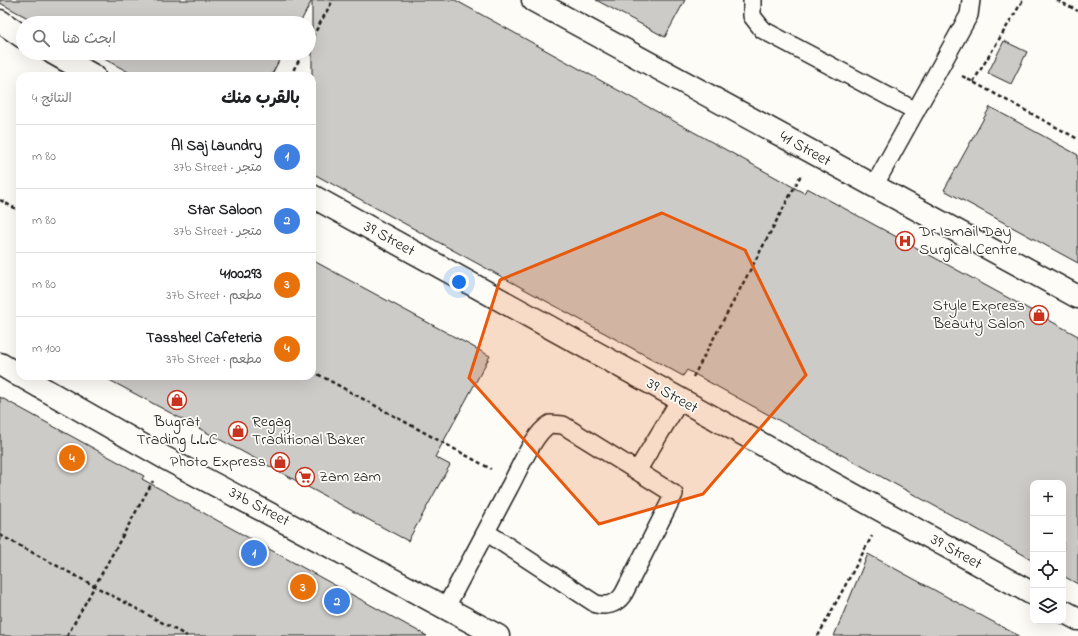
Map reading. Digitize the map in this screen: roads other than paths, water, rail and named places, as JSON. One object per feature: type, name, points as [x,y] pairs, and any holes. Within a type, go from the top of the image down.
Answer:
[{"type":"street","name":"41 Street","points":[[533,0],[1078,297]]},
{"type":"street","points":[[0,20],[14,36]]},
{"type":"street","points":[[65,60],[87,72]]},
{"type":"street","name":"39 Street","points":[[316,198],[1030,592]]},
{"type":"street","name":"37b Street","points":[[0,364],[16,374]]},
{"type":"street","name":"37b Street","points":[[27,380],[165,458],[498,636]]},
{"type":"street","points":[[1066,613],[1078,619]]},
{"type":"lane","points":[[752,0],[752,16],[762,30],[916,111]]},
{"type":"lane","points":[[874,186],[969,15],[971,0]]},
{"type":"lane","points":[[637,471],[680,400]]},
{"type":"lane","points":[[446,607],[513,481],[540,432],[550,424],[556,423],[563,425],[674,494],[620,600],[613,604],[604,606],[596,604],[486,532]]},
{"type":"place","name":"Dr Ismail Day Surgical Centre","points":[[905,241]]},
{"type":"place","name":"Style Express Beauty Salon","points":[[1039,315]]},
{"type":"place","name":"Bugrat Trading L.L.C","points":[[177,400]]},
{"type":"place","name":"Regag Traditional Baker","points":[[238,431]]},
{"type":"place","name":"Tassheel Cafeteria","points":[[72,458]]},
{"type":"place","name":"Photo Express","points":[[280,462]]},
{"type":"place","name":"Zam zam","points":[[305,477]]},
{"type":"place","name":"Al Saj Laundry","points":[[254,553]]},
{"type":"place","name":"4100293","points":[[303,587]]},
{"type":"place","name":"Star Saloon","points":[[337,601]]}]
